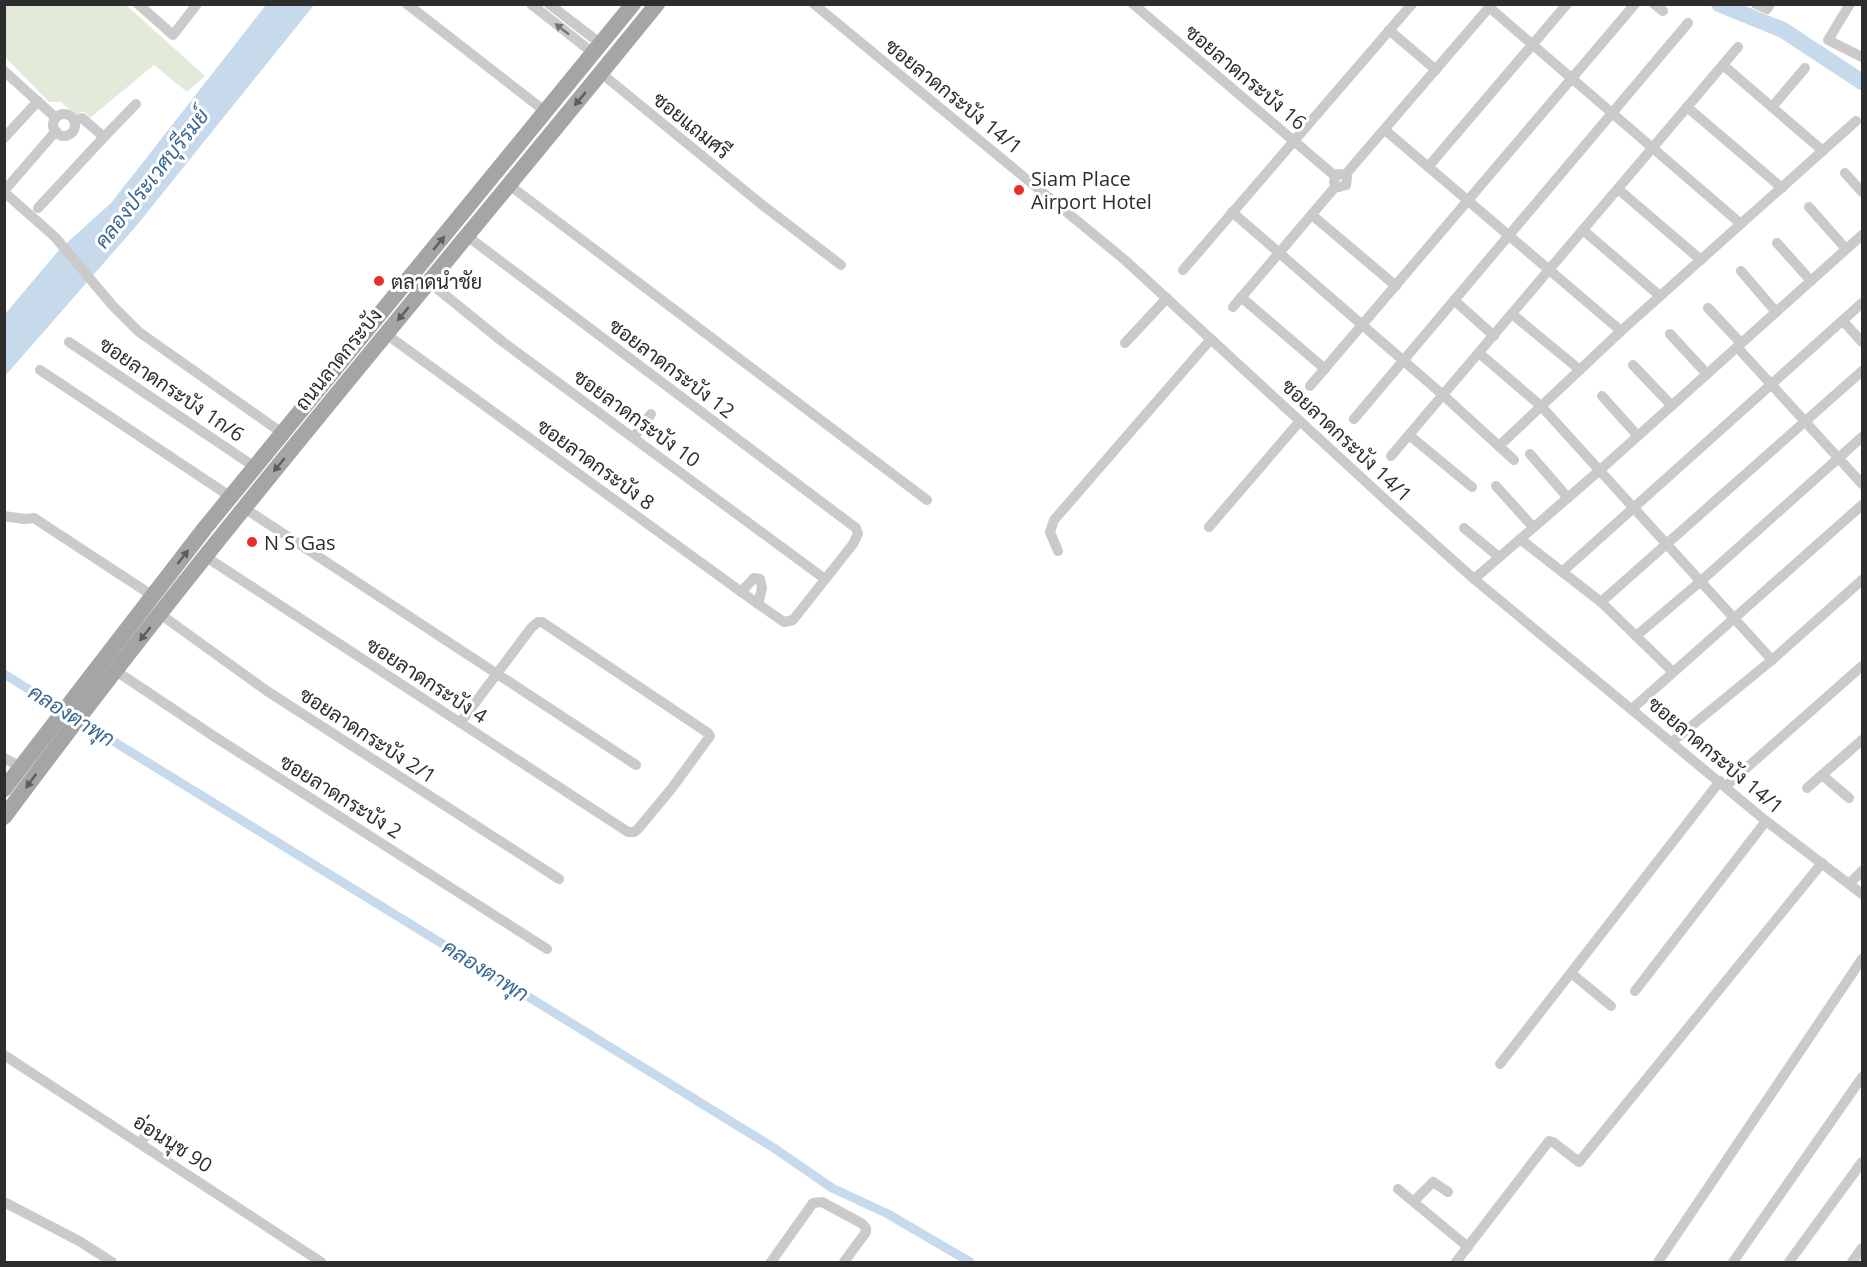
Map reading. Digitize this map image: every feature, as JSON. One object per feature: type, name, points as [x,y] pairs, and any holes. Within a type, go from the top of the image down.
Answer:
[{"type":"main road","name":"ถนนลาดกระบัง","points":[[4,818],[107,674],[153,596],[282,433],[633,4]]},
{"type":"main road","name":"ถนนลาดกระบัง","points":[[11,776],[42,739],[107,674],[160,614],[244,508],[657,4]]},
{"type":"main road","points":[[597,49],[608,64]]},
{"type":"street","points":[[138,4],[173,35],[197,4]]},
{"type":"street","points":[[407,4],[546,112]]},
{"type":"street","points":[[531,4],[597,49]]},
{"type":"street","points":[[549,4],[597,49]]},
{"type":"street","name":"ซอยลาดกระบัง 14/1","points":[[814,4],[1117,254],[1474,579],[1673,741],[1766,821],[1863,894]]},
{"type":"street","name":"ซอยลาดกระบัง 16","points":[[1133,4],[1339,179]]},
{"type":"street","points":[[1183,270],[1412,4]]},
{"type":"street","points":[[1428,167],[1567,4]]},
{"type":"street","points":[[1310,386],[1635,4]]},
{"type":"street","points":[[1654,4],[1664,11]]},
{"type":"street","points":[[1756,4],[1767,9],[1770,4]]},
{"type":"street","points":[[1850,4],[1828,40],[1863,57]]},
{"type":"street","points":[[1233,307],[1339,179],[1385,130],[1491,6],[1741,224]]},
{"type":"street","points":[[1354,418],[1689,23]]},
{"type":"street","points":[[1389,30],[1436,70]]},
{"type":"street","points":[[1391,456],[1738,47]]},
{"type":"street","name":"ซอยแถมศรี","points":[[608,64],[761,204],[841,265]]},
{"type":"street","points":[[1723,66],[1823,151]]},
{"type":"street","points":[[1772,107],[1805,68]]},
{"type":"street","points":[[4,71],[56,118]]},
{"type":"street","points":[[4,138],[38,101]]},
{"type":"street","points":[[35,212],[136,104]]},
{"type":"street","points":[[1687,107],[1782,188]]},
{"type":"street","points":[[66,114],[72,117],[75,121],[74,130],[69,135],[62,135],[56,131],[54,125],[56,118],[66,114]]},
{"type":"street","points":[[75,121],[82,118],[104,137]]},
{"type":"street","points":[[1499,446],[1621,331],[1856,121]]},
{"type":"street","points":[[1385,130],[1621,331]]},
{"type":"street","points":[[56,131],[4,192],[35,212],[138,332],[282,433]]},
{"type":"street","points":[[1845,172],[1863,192]]},
{"type":"street","points":[[509,185],[927,500]]},
{"type":"street","points":[[1618,189],[1701,260]]},
{"type":"street","points":[[1809,207],[1846,249]]},
{"type":"street","points":[[1232,212],[1443,395],[1514,460]]},
{"type":"street","points":[[1312,214],[1396,286]]},
{"type":"street","points":[[1583,230],[1660,296]]},
{"type":"street","points":[[1474,579],[1600,470],[1863,235]]},
{"type":"street","name":"ซอยลาดกระบัง 12","points":[[467,236],[856,528],[858,538],[825,579]]},
{"type":"street","points":[[1777,243],[1811,281]]},
{"type":"street","points":[[1741,271],[1776,312]]},
{"type":"street","name":"ซอยลาดกระบัง 10","points":[[429,282],[503,342],[825,579]]},
{"type":"street","points":[[1241,297],[1325,369]]},
{"type":"street","points":[[1125,343],[1167,298]]},
{"type":"street","points":[[1454,300],[1494,336]]},
{"type":"street","points":[[1563,572],[1863,303]]},
{"type":"street","points":[[1708,308],[1772,384],[1863,484]]},
{"type":"street","points":[[1512,314],[1580,370]]},
{"type":"street","points":[[1843,321],[1863,342]]},
{"type":"street","name":"ซอยลาดกระบัง 8","points":[[386,334],[784,622],[793,620],[825,579]]},
{"type":"street","points":[[1670,334],[1707,374]]},
{"type":"street","points":[[1058,551],[1050,532],[1054,520],[1211,339]]},
{"type":"street","name":"ซอยลาดกระบัง 1ก/6","points":[[69,342],[255,467]]},
{"type":"street","points":[[1479,353],[1541,406],[1772,660]]},
{"type":"street","points":[[1633,365],[1672,406]]},
{"type":"street","points":[[40,370],[231,496]]},
{"type":"street","points":[[1601,602],[1863,371]]},
{"type":"street","points":[[1602,396],[1638,436]]},
{"type":"street","points":[[634,438],[651,414]]},
{"type":"street","points":[[1209,526],[1300,421]]},
{"type":"street","points":[[1409,435],[1472,487]]},
{"type":"street","points":[[1636,636],[1863,437]]},
{"type":"street","points":[[1530,454],[1568,498]]},
{"type":"street","points":[[1496,486],[1533,527]]},
{"type":"street","points":[[1633,708],[1863,505]]},
{"type":"street","points":[[244,508],[636,765]]},
{"type":"street","points":[[4,516],[34,518],[153,596]]},
{"type":"street","points":[[1464,528],[1498,557]]},
{"type":"street","points":[[1520,539],[1601,602],[1673,672]]},
{"type":"street","name":"ซอยลาดกระบัง 4","points":[[206,557],[628,832],[638,829],[710,736],[542,622],[535,623],[496,675]]},
{"type":"street","points":[[741,592],[751,580],[760,579],[762,588],[758,604]]},
{"type":"street","points":[[1673,741],[1772,660],[1863,580]]},
{"type":"street","name":"ซอยลาดกระบัง 2/1","points":[[160,614],[267,691],[560,879]]},
{"type":"street","points":[[1500,1065],[1723,783],[1863,666]]},
{"type":"street","name":"ซอยลาดกระบัง 2","points":[[107,674],[214,737],[548,949]]},
{"type":"street","points":[[460,723],[496,675]]},
{"type":"street","points":[[1807,788],[1863,740]]},
{"type":"street","points":[[4,758],[11,776]]},
{"type":"street","points":[[1822,775],[1849,798]]},
{"type":"street","points":[[1635,991],[1766,821]]},
{"type":"street","points":[[1456,1263],[1549,1142],[1579,1162],[1821,863]]},
{"type":"street","points":[[1850,883],[1863,871]]},
{"type":"street","points":[[1658,1263],[1863,959]]},
{"type":"street","points":[[1571,973],[1611,1006]]},
{"type":"street","name":"อ่อนนุช 90","points":[[4,1055],[321,1263]]},
{"type":"street","points":[[1737,1261],[1863,1077]]},
{"type":"street","points":[[140,1143],[147,1135],[153,1134],[171,1139]]},
{"type":"street","points":[[1789,1263],[1863,1162]]},
{"type":"street","points":[[1414,1202],[1433,1182],[1448,1192]]},
{"type":"street","points":[[1398,1189],[1468,1246]]},
{"type":"street","points":[[4,1202],[79,1241],[112,1263]]},
{"type":"street","points":[[771,1263],[813,1203],[822,1202],[866,1228],[866,1232],[843,1263]]},
{"type":"street","points":[[1852,1263],[1863,1248]]},
{"type":"green space","points":[[4,5],[126,5],[205,76],[187,92],[154,65],[90,118],[83,111],[76,115],[61,102],[49,102],[5,57]]},
{"type":"water","name":"คลองประเวศบุรีรมย์","points":[[266,5],[314,5],[137,225],[5,376],[5,314],[59,250],[111,203]]},
{"type":"waterway","points":[[1719,4],[1783,30],[1862,82]]},
{"type":"waterway","name":"คลองตาพุก","points":[[4,674],[774,1148],[832,1188],[888,1214],[970,1262]]},
{"type":"place","name":"Siam Place Airport Hotel","points":[[1019,190]]},
{"type":"place","name":"ตลาดนำชัย","points":[[379,281]]},
{"type":"place","name":"N S Gas","points":[[252,542]]}]
